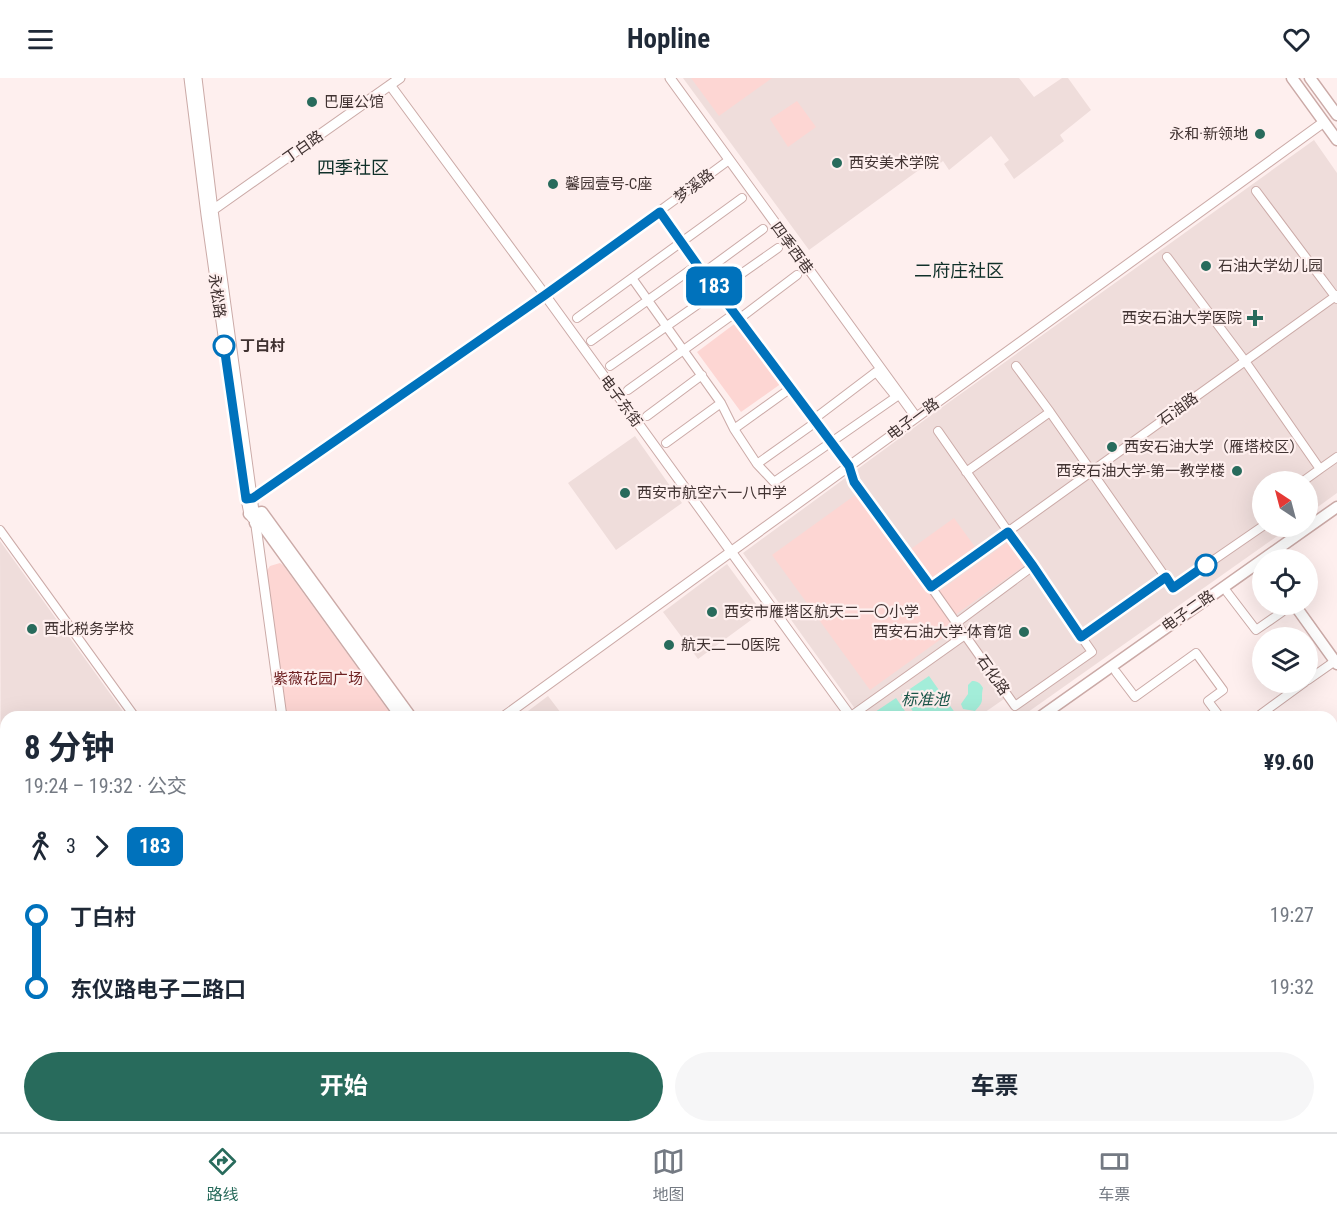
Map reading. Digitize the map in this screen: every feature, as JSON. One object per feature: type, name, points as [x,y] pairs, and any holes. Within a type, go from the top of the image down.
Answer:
[{"type":"main road","points":[[1292,78],[1337,140]]},
{"type":"main road","points":[[1310,78],[1337,115]]},
{"type":"main road","name":"电子二路","points":[[1318,518],[1337,507]]},
{"type":"main road","points":[[397,711],[260,522],[253,517],[262,512],[407,711]]},
{"type":"main road","name":"电子二路","points":[[1285,549],[1337,515]]},
{"type":"main road","name":"电子二路","points":[[1278,549],[1289,537]]},
{"type":"main road","name":"电子二路","points":[[1049,711],[1252,571]]},
{"type":"main road","name":"电子二路","points":[[1061,711],[1252,572]]},
{"type":"main road","points":[[1302,615],[1336,660]]},
{"type":"main road","points":[[1308,615],[1336,660]]},
{"type":"street","name":"永松路","points":[[189,78],[281,711]]},
{"type":"street","name":"永松路","points":[[197,78],[209,213]]},
{"type":"street","name":"丁白路","points":[[209,213],[400,78]]},
{"type":"street","name":"四季西巷","points":[[670,78],[916,417]]},
{"type":"street","name":"电子东街","points":[[390,85],[847,711]]},
{"type":"street","name":"电子一路","points":[[511,711],[1324,122]]},
{"type":"street","name":"梦溪路","points":[[249,499],[545,295],[729,160]]},
{"type":"street","points":[[1256,191],[1336,297]]},
{"type":"street","points":[[577,318],[742,198]]},
{"type":"street","name":"石化路","points":[[660,212],[697,265],[849,466],[854,482],[1015,706],[1092,652],[1081,637]]},
{"type":"street","points":[[703,273],[763,229]]},
{"type":"street","points":[[610,366],[778,248]]},
{"type":"street","points":[[1167,257],[1245,361],[1320,469]]},
{"type":"street","points":[[591,341],[697,265]]},
{"type":"street","points":[[628,390],[797,275]]},
{"type":"street","points":[[632,278],[722,403],[734,429],[757,464],[774,482],[896,397],[876,372],[757,464]]},
{"type":"street","name":"石油路","points":[[931,587],[1336,297]]},
{"type":"street","points":[[1016,366],[1173,588],[1252,534]]},
{"type":"street","points":[[647,416],[702,375]]},
{"type":"street","points":[[734,429],[791,388]]},
{"type":"street","points":[[666,443],[722,403]]},
{"type":"street","points":[[966,472],[1050,412]]},
{"type":"street","points":[[938,431],[1081,637],[1166,577]]},
{"type":"street","points":[[1317,471],[1337,457]]},
{"type":"street","points":[[0,530],[131,711]]},
{"type":"street","points":[[956,624],[1033,566]]},
{"type":"street","points":[[1227,592],[1256,630],[1278,615]]},
{"type":"street","points":[[859,711],[965,636]]},
{"type":"street","points":[[1116,672],[1135,697],[1196,653],[1223,690],[1208,701],[1216,711]]},
{"type":"street","points":[[1318,673],[1336,660]]},
{"type":"street","points":[[1265,711],[1290,693]]},
{"type":"shaded area","name":"西安美术学院","points":[[683,78],[1019,78],[1034,97],[1062,78],[1068,78],[1091,110],[1060,135],[1064,141],[1014,179],[1004,164],[1009,160],[991,136],[949,170],[943,161],[938,165],[934,159],[809,250]]},
{"type":"shaded area","name":"西安石油大学（雁塔校区）","points":[[1314,140],[1337,173],[1337,493],[1318,507],[1318,471],[1252,471],[1252,537],[1276,537],[1259,549],[1252,549],[1252,554],[1029,711],[1013,711],[1004,699],[987,711],[857,711],[743,553]]},
{"type":"shaded area","name":"西安市航空六一八中学","points":[[635,436],[682,503],[616,550],[568,483]]},
{"type":"shaded area","name":"西北税务学校","points":[[0,541],[123,711],[1,711]]},
{"type":"shaded area","name":"西安市雁塔区航天二一〇小学","points":[[727,564],[762,612],[698,659],[663,612]]},
{"type":"shaded area","points":[[548,696],[559,711],[528,711]]},
{"type":"green space","points":[[691,78],[772,78],[719,116]]},
{"type":"green space","points":[[797,101],[816,127],[788,147],[770,119]]},
{"type":"green space","points":[[737,322],[782,383],[741,412],[697,352]]},
{"type":"green space","points":[[858,493],[955,629],[870,690],[772,555]]},
{"type":"green space","points":[[954,518],[975,547],[930,580],[908,551]]},
{"type":"green space","points":[[1008,542],[1024,566],[955,615],[938,592]]},
{"type":"green space","name":"紫薇花园广场","points":[[280,563],[283,565],[389,711],[284,711],[266,572],[270,566]]},
{"type":"water","name":"标准池","points":[[929,676],[954,711],[913,711],[901,695]]},
{"type":"water","points":[[976,681],[983,688],[982,702],[975,711],[963,709],[961,704],[968,694],[968,685]]},
{"type":"water","points":[[896,698],[905,711],[876,711]]},
{"type":"bus line","name":"183","points":[[224,346],[246,499],[253,498],[660,212],[703,273],[849,466],[854,482],[931,587],[1008,532],[1081,637],[1166,577],[1173,588],[1206,565]]},
{"type":"place","name":"巴厘公馆","points":[[312,102]]},
{"type":"place","name":"永和·新领地","points":[[1260,134]]},
{"type":"place","name":"西安美术学院","points":[[837,163]]},
{"type":"place","name":"馨园壹号-C座","points":[[553,184]]},
{"type":"place","name":"石油大学幼儿园","points":[[1206,266]]},
{"type":"place","name":"西安石油大学医院","points":[[1255,318]]},
{"type":"place","name":"丁白村","points":[[224,346]]},
{"type":"place","name":"西安石油大学（雁塔校区）","points":[[1112,447]]},
{"type":"place","name":"西安石油大学-第一教学楼","points":[[1237,471]]},
{"type":"place","name":"西安市航空六一八中学","points":[[625,493]]},
{"type":"place","name":"西安市雁塔区航天二一〇小学","points":[[712,612]]},
{"type":"place","name":"西北税务学校","points":[[32,629]]},
{"type":"place","name":"西安石油大学-体育馆","points":[[1024,632]]},
{"type":"place","name":"航天二一O医院","points":[[669,645]]},
{"type":"district","name":"四季社区","points":[[353,167]]},
{"type":"district","name":"二府庄社区","points":[[959,270]]}]
